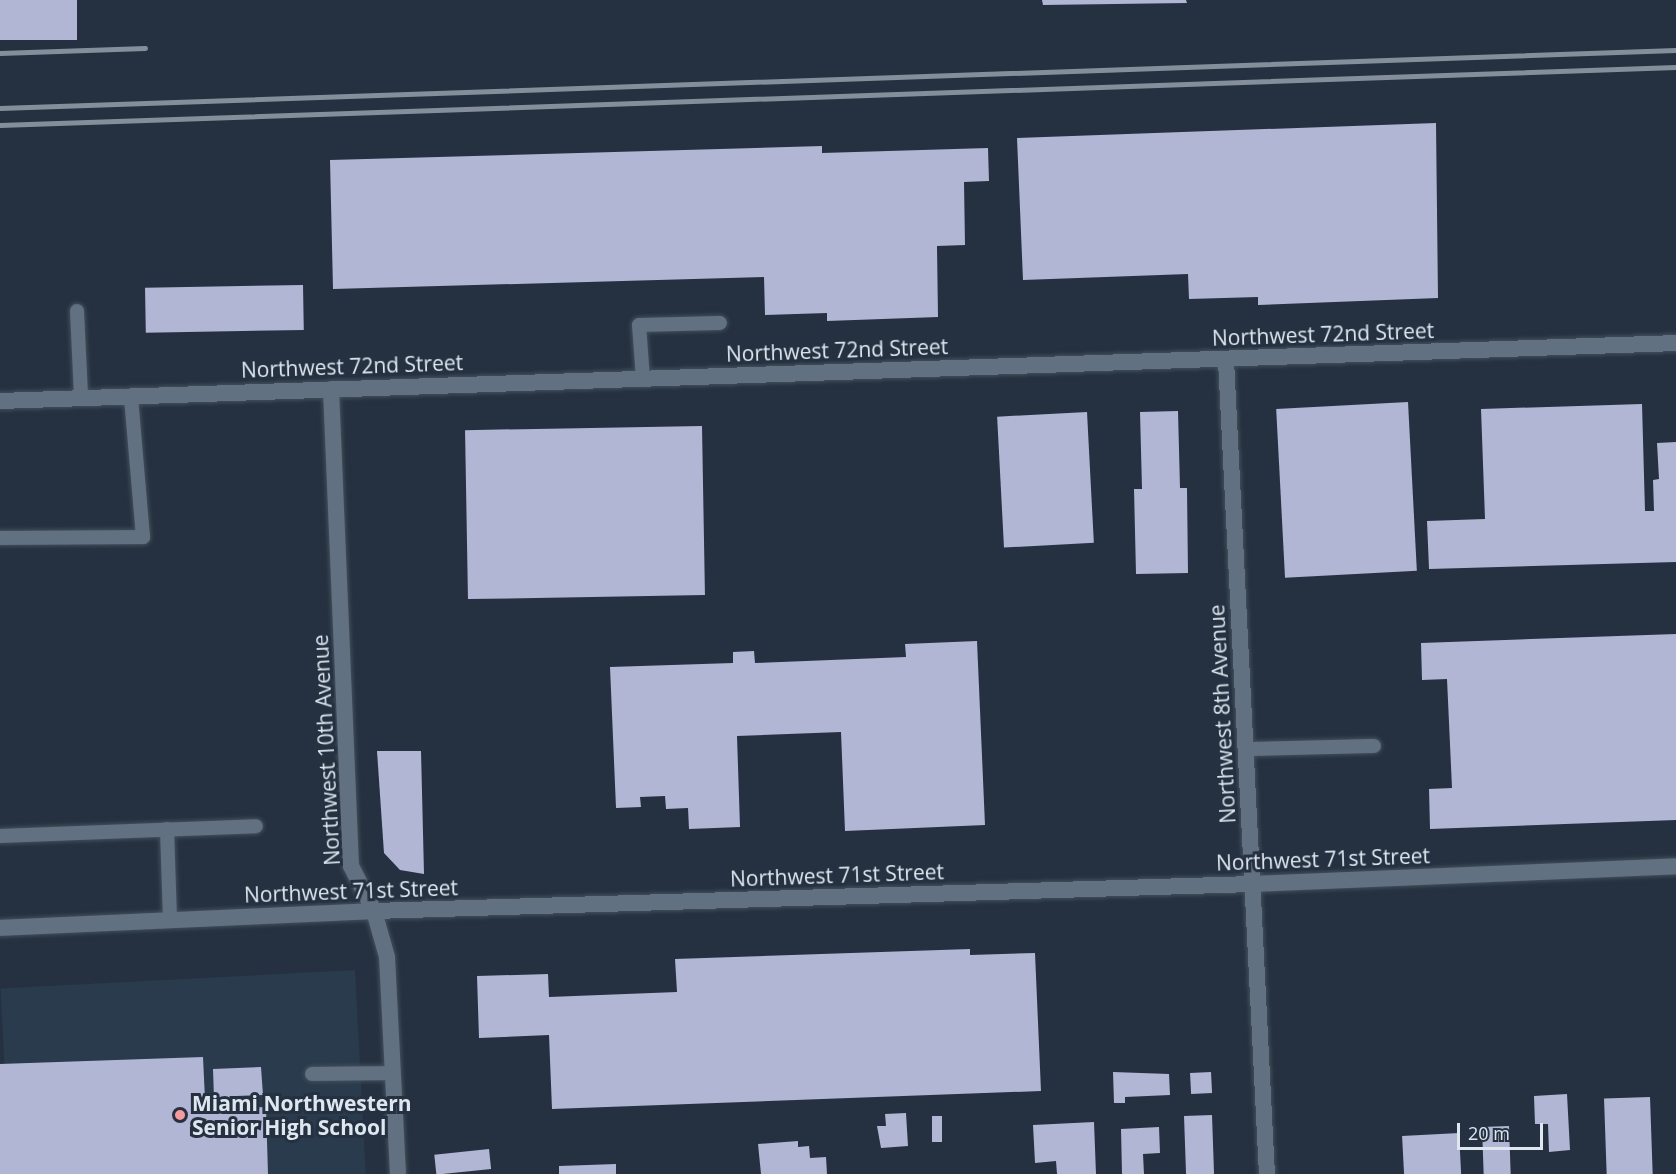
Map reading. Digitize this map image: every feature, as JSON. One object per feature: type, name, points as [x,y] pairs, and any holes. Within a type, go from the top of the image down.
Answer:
[{"type":"street","name":"Northwest 72nd Street","points":[[0,401],[1676,343]]},
{"type":"street","name":"Northwest 8th Avenue","points":[[1226,360],[1267,1174]]},
{"type":"street","name":"Northwest 10th Avenue","points":[[331,389],[351,866],[374,911],[387,957],[398,1174]]},
{"type":"street","name":"Northwest 71st Street","points":[[0,928],[374,911],[1254,884],[1676,866]]},
{"type":"lane","points":[[77,311],[81,398]]},
{"type":"lane","points":[[643,379],[639,325],[720,323]]},
{"type":"lane","points":[[0,538],[143,537],[131,396]]},
{"type":"lane","points":[[1247,749],[1374,746]]},
{"type":"lane","points":[[0,836],[256,826]]},
{"type":"lane","points":[[167,829],[170,921]]},
{"type":"lane","points":[[312,1074],[393,1073]]},
{"type":"shaded area","name":"Miami Northwestern Senior High School","points":[[355,970],[366,1174],[10,1174],[0,989]]},
{"type":"building","points":[[0,0],[77,0],[77,40],[0,40]]},
{"type":"building","points":[[1042,0],[1186,0],[1187,3],[1043,5]]},
{"type":"building","points":[[1436,123],[1438,298],[1258,305],[1258,297],[1189,299],[1188,274],[1023,280],[1017,138]]},
{"type":"building","points":[[822,146],[822,153],[988,148],[989,181],[964,182],[965,245],[937,246],[938,317],[827,321],[827,313],[765,315],[764,277],[333,289],[330,160]]},
{"type":"building","points":[[303,285],[304,330],[146,333],[145,288]]},
{"type":"building","points":[[1408,402],[1417,571],[1285,578],[1276,409]]},
{"type":"building","points":[[1642,404],[1645,511],[1654,511],[1653,480],[1659,479],[1657,443],[1676,442],[1676,562],[1429,569],[1427,521],[1485,519],[1481,409]]},
{"type":"building","points":[[1178,411],[1180,488],[1187,488],[1188,573],[1136,574],[1134,489],[1142,489],[1140,412]]},
{"type":"building","points":[[1087,412],[1094,543],[1004,548],[997,417]]},
{"type":"building","points":[[702,426],[705,595],[468,599],[465,430]]},
{"type":"building","points":[[1676,634],[1676,820],[1430,829],[1429,789],[1452,788],[1447,679],[1422,680],[1421,643]]},
{"type":"building","points":[[977,641],[985,825],[845,831],[841,732],[737,736],[740,827],[689,829],[688,808],[666,809],[665,796],[640,797],[641,807],[616,808],[610,667],[733,663],[733,652],[754,651],[755,663],[906,657],[905,644]]},
{"type":"building","points":[[377,751],[421,751],[424,874],[400,870],[384,853]]},
{"type":"building","points":[[970,949],[970,955],[1035,953],[1041,1091],[552,1109],[549,1035],[479,1038],[477,976],[548,974],[549,997],[677,992],[675,959]]},
{"type":"building","points":[[203,1057],[205,1099],[214,1099],[213,1069],[261,1067],[263,1095],[236,1096],[237,1108],[266,1107],[268,1174],[0,1174],[0,1064]]},
{"type":"building","points":[[1113,1072],[1169,1074],[1170,1095],[1125,1097],[1125,1103],[1114,1103]]},
{"type":"building","points":[[1211,1072],[1212,1093],[1191,1094],[1190,1073]]},
{"type":"building","points":[[1567,1094],[1570,1150],[1549,1152],[1548,1124],[1535,1124],[1534,1096]]},
{"type":"building","points":[[1650,1097],[1653,1174],[1607,1174],[1604,1099]]},
{"type":"building","points":[[906,1113],[908,1146],[881,1148],[877,1126],[886,1126],[885,1114]]},
{"type":"building","points":[[1212,1115],[1214,1174],[1186,1174],[1184,1116]]},
{"type":"building","points":[[932,1116],[942,1116],[942,1142],[932,1142]]},
{"type":"building","points":[[1094,1122],[1096,1174],[1057,1174],[1056,1161],[1035,1163],[1033,1125]]},
{"type":"building","points":[[1509,1126],[1511,1174],[1484,1174],[1482,1127]]},
{"type":"building","points":[[1159,1127],[1160,1153],[1143,1154],[1144,1174],[1122,1174],[1121,1129]]},
{"type":"building","points":[[1459,1133],[1461,1174],[1404,1174],[1402,1136]]},
{"type":"building","points":[[798,1141],[798,1147],[809,1146],[810,1158],[826,1157],[827,1174],[761,1174],[758,1144]]},
{"type":"building","points":[[489,1149],[491,1169],[436,1174],[434,1155]]},
{"type":"building","points":[[616,1164],[616,1174],[559,1174],[559,1166]]},
{"type":"railway","points":[[0,53],[145,48]]},
{"type":"railway","points":[[0,108],[1676,50]]},
{"type":"railway","points":[[0,125],[1676,67]]},
{"type":"place","name":"Miami Northwestern Senior High School","points":[[180,1115]]}]
